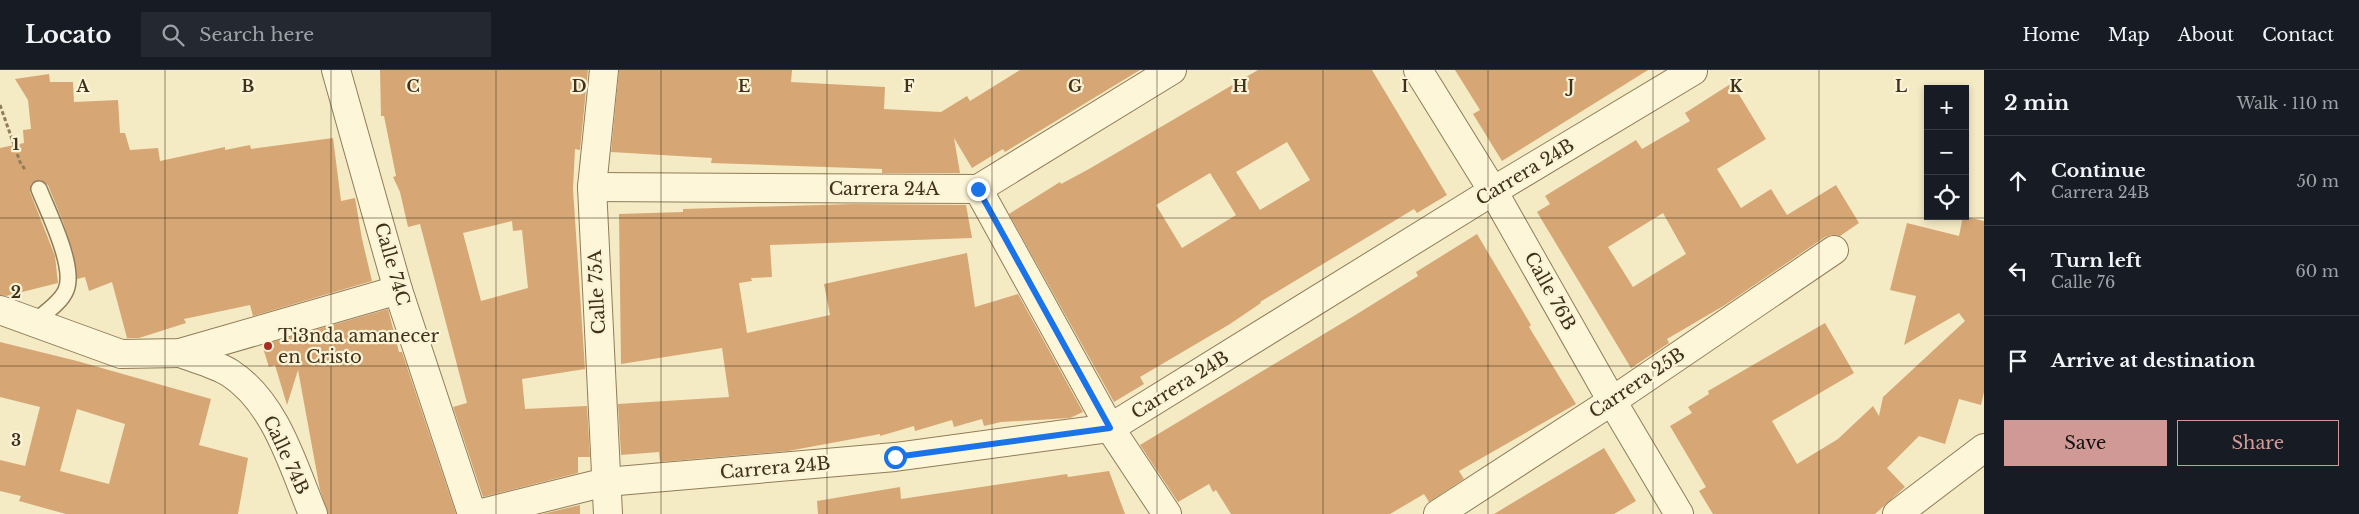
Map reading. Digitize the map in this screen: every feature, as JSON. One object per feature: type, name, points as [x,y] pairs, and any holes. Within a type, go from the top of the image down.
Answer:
[{"type":"street","name":"Calle 74C","points":[[336,70],[398,290],[472,514]]},
{"type":"street","name":"Calle 75A","points":[[604,70],[592,187],[608,514]]},
{"type":"street","points":[[1167,514],[1110,428],[978,189],[1172,70]]},
{"type":"street","name":"Calle 76B","points":[[1418,70],[1493,191],[1612,401],[1679,514]]},
{"type":"street","name":"Carrera 24B","points":[[478,514],[606,482],[895,457],[1110,428],[1493,191],[1692,71]]},
{"type":"street","name":"Carrera 24A","points":[[592,187],[978,189]]},
{"type":"street","name":"Carrera 25B","points":[[1438,514],[1612,401],[1834,250]]},
{"type":"street","points":[[0,310],[121,354],[180,352],[398,290]]},
{"type":"street","name":"Calle 74B","points":[[180,352],[229,372],[256,396],[277,428],[313,514]]},
{"type":"street","points":[[1897,514],[1984,448]]},
{"type":"lane","points":[[33,323],[66,291],[69,275],[54,226],[39,189]]},
{"type":"path","points":[[0,105],[20,162],[39,189]]},
{"type":"building","points":[[380,70],[588,70],[580,150],[575,149],[573,189],[585,369],[522,379],[525,409],[587,406],[590,457],[578,457],[578,473],[483,497],[453,407],[467,403],[420,224],[408,227],[400,192],[393,177],[396,176],[384,116],[381,116]],"holes":[[[512,221],[513,231],[522,230],[528,288],[481,301],[463,233]]]},
{"type":"building","points":[[619,70],[792,70],[791,82],[885,87],[884,109],[941,112],[967,96],[970,101],[1020,70],[1140,70],[1005,152],[1003,149],[972,168],[954,138],[960,173],[882,173],[882,169],[711,163],[712,158],[611,152]]},
{"type":"building","points":[[1258,70],[1372,70],[1447,195],[1417,213],[1414,209],[1260,302],[1230,324],[1140,377],[1144,384],[1114,402],[1009,214],[1060,182],[1061,184]],"holes":[[[1287,142],[1310,180],[1260,210],[1236,172]],[[1210,173],[1236,215],[1182,248],[1156,205]]]},
{"type":"building","points":[[1455,70],[1648,70],[1502,161],[1473,114],[1480,110]]},
{"type":"building","points":[[49,74],[50,82],[73,82],[74,102],[118,100],[120,133],[125,133],[130,150],[158,148],[160,161],[225,147],[225,150],[250,145],[251,149],[333,138],[341,201],[355,198],[372,281],[253,316],[250,305],[184,319],[186,323],[139,338],[127,338],[112,282],[89,291],[85,277],[77,279],[73,252],[63,222],[48,185],[40,180],[32,183],[30,192],[55,256],[58,283],[6,296],[0,295],[0,148],[24,143],[23,130],[31,129],[28,100],[15,79]]},
{"type":"building","points":[[1732,83],[1766,139],[1717,169],[1741,208],[1771,189],[1787,215],[1836,185],[1859,223],[1840,236],[1832,235],[1825,237],[1725,305],[1667,339],[1669,343],[1631,368],[1537,212],[1550,204],[1545,196],[1636,140],[1642,149],[1690,121],[1685,113]],"holes":[[[1663,213],[1686,254],[1633,287],[1608,247]]]},
{"type":"building","points":[[853,204],[966,205],[972,238],[770,245],[772,277],[751,278],[752,281],[739,283],[747,333],[830,315],[824,284],[967,253],[975,307],[1018,294],[1083,412],[1070,418],[1001,422],[984,426],[982,419],[954,427],[952,420],[915,431],[914,426],[880,436],[880,434],[788,451],[660,462],[659,452],[621,455],[618,404],[729,397],[722,348],[621,364],[619,214],[683,212],[683,209]]},
{"type":"building","points":[[1969,217],[1984,221],[1984,392],[1981,405],[1959,399],[1945,444],[1919,436],[1887,468],[1905,487],[1875,514],[1713,514],[1699,491],[1706,487],[1670,426],[1692,413],[1688,407],[1709,394],[1708,391],[1825,323],[1854,373],[1772,421],[1797,464],[1838,439],[1873,406],[1879,416],[1883,397],[1965,321],[1959,313],[1904,345],[1916,296],[1890,290],[1907,223],[1959,236],[1962,220],[1969,220]]},
{"type":"building","points":[[1477,234],[1531,325],[1529,327],[1576,404],[1459,471],[1464,479],[1429,502],[1424,494],[1390,514],[1231,514],[1216,490],[1213,492],[1209,484],[1178,502],[1140,445],[1418,276],[1416,272]]},
{"type":"building","points":[[388,309],[399,352],[402,352],[456,514],[328,514],[320,490],[298,370],[287,405],[275,365],[269,367],[262,345]]},
{"type":"building","points":[[0,342],[77,361],[211,399],[199,445],[248,458],[238,514],[66,514],[19,501],[21,496],[0,491],[0,460],[25,466],[40,407],[0,397]],"holes":[[[77,409],[125,424],[109,484],[60,471]]]},
{"type":"building","points":[[1604,448],[1636,501],[1614,514],[1494,514]]},
{"type":"building","points":[[1109,471],[1125,514],[818,514],[817,501],[900,487],[901,499],[1067,474],[1068,477]]},
{"type":"building","points":[[580,505],[580,514],[542,514]]},
{"type":"place","name":"Ti3nda amanecer en Cristo","points":[[268,346]]},
{"type":"route","points":[[895,457],[1110,428],[978,189]]}]
